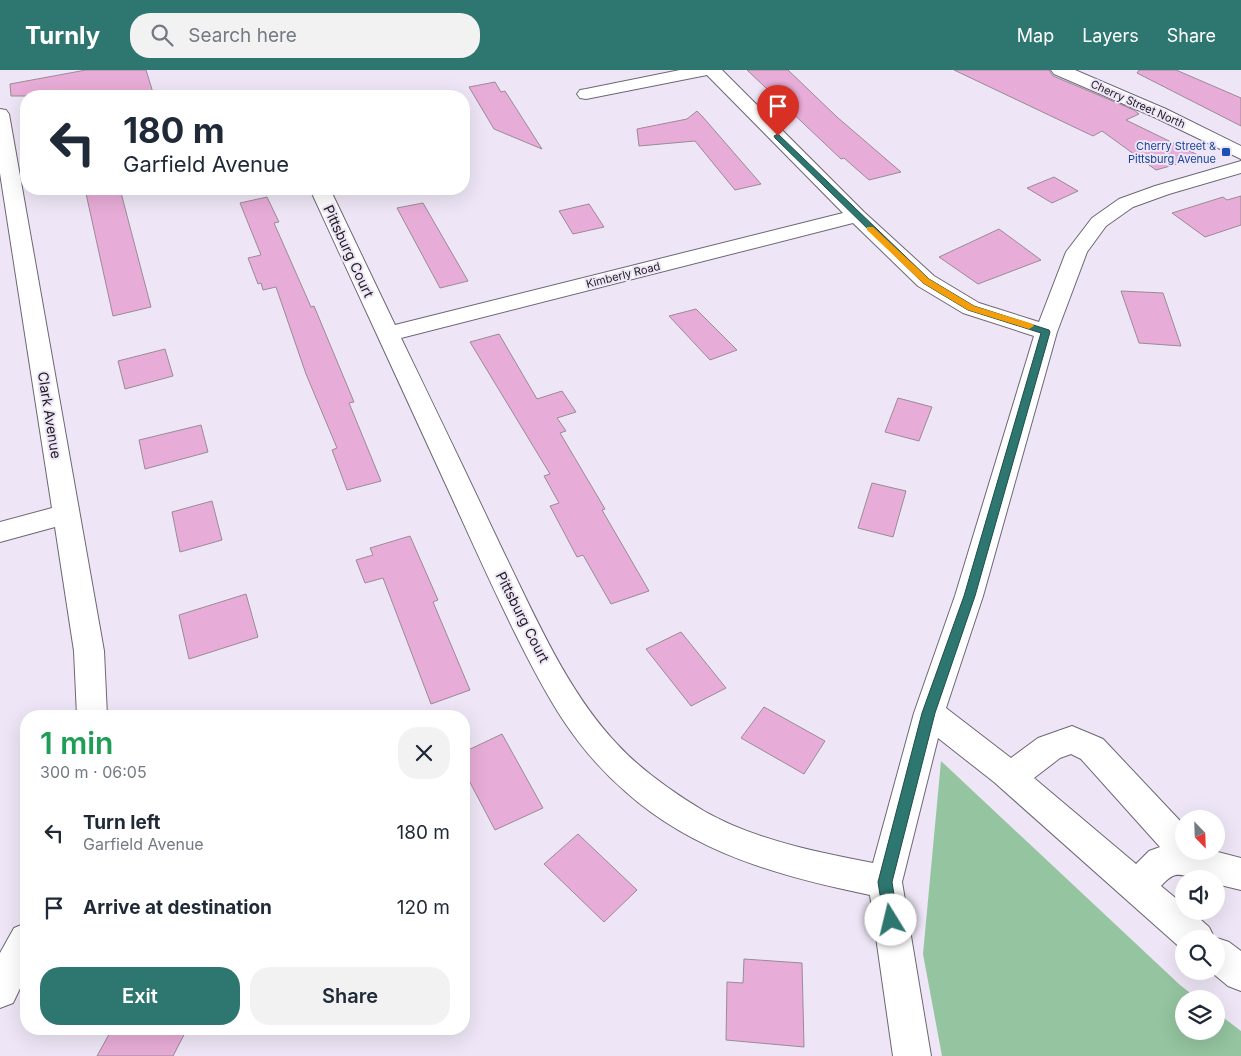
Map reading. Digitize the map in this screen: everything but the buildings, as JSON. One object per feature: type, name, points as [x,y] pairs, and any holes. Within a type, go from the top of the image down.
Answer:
[{"type":"street","points":[[586,94],[706,70]]},
{"type":"street","points":[[712,70],[857,216],[926,281],[971,308],[1046,332]]},
{"type":"street","name":"Cherry Street North","points":[[1060,70],[1160,113],[1241,153]]},
{"type":"street","name":"Clark Avenue","points":[[0,114],[89,652],[92,710]]},
{"type":"street","points":[[912,1056],[885,882],[929,713],[969,596],[1046,332],[1077,252],[1099,222],[1126,203],[1162,190],[1241,167]]},
{"type":"street","name":"Pittsburg Court","points":[[323,195],[509,592],[558,688],[606,754],[639,784],[684,815],[735,843],[818,868],[885,882]]},
{"type":"street","name":"Kimberly Road","points":[[389,334],[857,216]]},
{"type":"street","points":[[0,532],[66,514]]},
{"type":"street","points":[[929,713],[1011,777],[1186,930]]},
{"type":"street","points":[[1011,777],[1049,748],[1072,740],[1092,749],[1175,839]]},
{"type":"street","points":[[1137,888],[1161,862],[1175,859]]},
{"type":"street","points":[[1206,860],[1241,874]]},
{"type":"street","points":[[0,990],[20,952]]},
{"type":"street","points":[[1225,961],[1241,973]]},
{"type":"green space","points":[[941,761],[1186,990],[1175,990],[1175,1040],[1225,1040],[1225,1019],[1241,1031],[1241,1056],[942,1056],[923,954]]},
{"type":"slow traffic","points":[[870,228],[926,281],[971,308],[1029,326]]},
{"type":"place","name":"Cherry Street & Pittsburg Avenue","points":[[1226,152]]},
{"type":"route","points":[[778,136],[857,216],[926,281],[971,308],[1046,332],[969,596],[929,713],[885,882],[891,920]]}]
